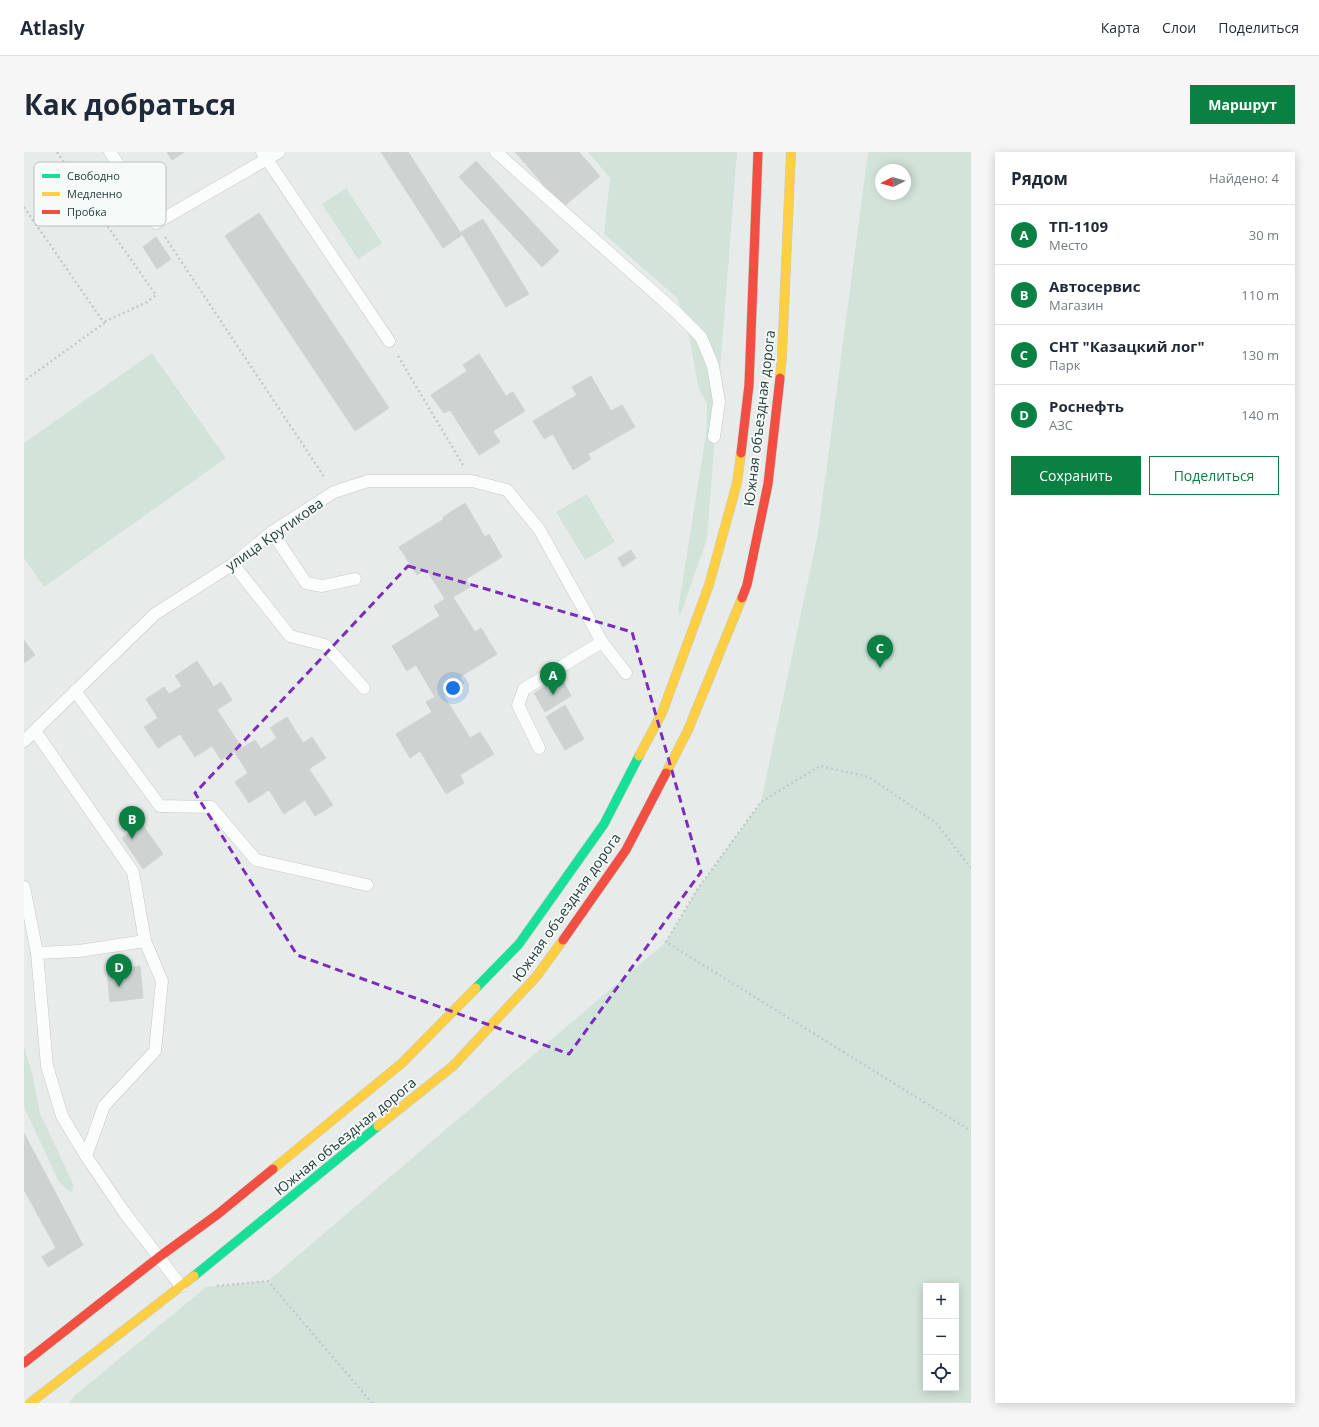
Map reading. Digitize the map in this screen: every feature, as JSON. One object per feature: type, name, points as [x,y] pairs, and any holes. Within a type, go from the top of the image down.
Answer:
[{"type":"main road","name":"Южная объездная дорога","points":[[24,1363],[159,1257],[218,1214],[402,1063],[519,944],[604,824],[662,713],[709,585],[737,483],[750,385],[758,152]]},
{"type":"main road","name":"Южная объездная дорога","points":[[30,1403],[181,1286],[453,1066],[536,977],[626,850],[688,730],[747,585],[768,484],[782,356],[791,152]]},
{"type":"lane","points":[[110,152],[116,162]]},
{"type":"lane","points":[[166,218],[264,156],[279,152]]},
{"type":"lane","points":[[496,152],[675,311],[701,337],[712,366],[719,402],[714,437]]},
{"type":"lane","points":[[264,156],[389,341]]},
{"type":"lane","name":"улица Крутикова","points":[[24,741],[155,614],[233,564],[272,532],[334,492],[368,481],[472,481],[507,490],[539,529],[602,642],[626,673]]},
{"type":"lane","points":[[272,532],[306,583],[322,586],[355,579]]},
{"type":"lane","points":[[233,564],[290,636],[325,645],[364,688]]},
{"type":"lane","points":[[539,748],[518,705],[524,690],[602,642]]},
{"type":"lane","points":[[75,691],[160,806],[211,807],[256,860],[368,885]]},
{"type":"lane","points":[[35,730],[133,872],[145,941],[162,981],[155,1051],[104,1106],[86,1156]]},
{"type":"lane","points":[[24,887],[37,953],[47,1066],[62,1116],[86,1156],[124,1212],[181,1286]]},
{"type":"lane","points":[[37,953],[79,951],[145,941]]},
{"type":"path","points":[[57,152],[64,162]]},
{"type":"path","points":[[24,208],[34,222]]},
{"type":"path","points":[[37,226],[104,322]]},
{"type":"path","points":[[24,382],[104,322],[147,302],[156,295],[107,226]]},
{"type":"path","points":[[157,226],[334,492]]},
{"type":"path","points":[[389,341],[472,481]]},
{"type":"path","points":[[971,868],[936,823],[869,777],[820,766],[761,802],[697,890],[666,942],[971,1131]]},
{"type":"path","points":[[268,1281],[372,1403]]},
{"type":"highlighted area","points":[[408,566],[632,632],[701,872],[569,1054],[297,955],[195,793]]},
{"type":"green space","points":[[588,152],[737,152],[707,539],[680,616],[678,610],[706,434],[707,404],[699,389],[686,321],[677,298],[604,234],[610,178]]},
{"type":"green space","points":[[868,152],[971,152],[971,1403],[69,1403],[74,1396],[206,1287],[268,1281],[666,942],[697,890],[761,802],[818,533]]},
{"type":"green space","points":[[346,188],[382,243],[358,259],[322,204]]},
{"type":"green space","points":[[152,353],[226,458],[44,587],[24,558],[24,443]]},
{"type":"green space","points":[[587,494],[615,542],[585,560],[556,512]]},
{"type":"green space","points":[[24,1047],[32,1073],[40,1113],[74,1186],[71,1193],[59,1182],[24,1107]]},
{"type":"building","points":[[167,152],[184,152],[172,160]]},
{"type":"building","points":[[381,152],[408,152],[462,235],[443,248]]},
{"type":"building","points":[[515,152],[579,152],[600,176],[563,207]]},
{"type":"building","points":[[476,161],[559,251],[542,267],[459,177]]},
{"type":"building","points":[[259,213],[389,408],[355,431],[225,236]]},
{"type":"building","points":[[483,219],[529,294],[506,307],[461,232]]},
{"type":"building","points":[[156,237],[171,259],[157,269],[143,247]]},
{"type":"building","points":[[479,354],[506,396],[513,392],[525,411],[493,431],[500,442],[479,455],[450,410],[444,413],[431,395],[467,371],[463,365]]},
{"type":"building","points":[[591,376],[611,411],[622,405],[635,427],[588,454],[591,459],[573,470],[553,434],[544,439],[533,421],[577,395],[572,387]]},
{"type":"building","points":[[465,503],[485,537],[489,534],[502,557],[466,579],[470,587],[453,597],[475,632],[481,628],[497,654],[460,677],[464,683],[444,696],[470,738],[480,732],[494,754],[460,775],[464,783],[446,794],[420,751],[410,758],[396,734],[432,712],[426,702],[435,697],[416,665],[407,671],[392,646],[440,616],[434,606],[445,599],[426,569],[417,575],[399,547],[444,519],[443,517]]},
{"type":"building","points":[[631,550],[636,558],[623,567],[618,558]]},
{"type":"building","points":[[24,640],[35,655],[24,663]]},
{"type":"building","points":[[197,661],[214,687],[221,682],[232,700],[217,710],[242,748],[255,740],[261,749],[277,738],[270,728],[287,717],[303,743],[312,737],[326,758],[309,769],[333,805],[315,816],[305,800],[284,814],[269,790],[249,803],[235,782],[248,773],[234,751],[221,760],[212,746],[195,757],[180,734],[158,748],[144,727],[158,718],[146,699],[164,687],[169,694],[182,686],[175,676]]},
{"type":"building","points":[[561,677],[571,696],[545,712],[534,693]]},
{"type":"building","points":[[565,705],[584,739],[565,750],[546,717]]},
{"type":"building","points":[[142,824],[163,854],[143,869],[122,838]]},
{"type":"building","points":[[140,966],[143,998],[110,1002],[107,970]]},
{"type":"building","points":[[24,1133],[83,1245],[48,1267],[42,1257],[56,1248],[24,1190]]},
{"type":"traffic: fast","points":[[476,988],[519,944],[604,824],[639,756]]},
{"type":"traffic: fast","points":[[194,1276],[378,1126]]},
{"type":"traffic: slow","points":[[780,378],[791,152]]},
{"type":"traffic: slow","points":[[639,756],[662,713],[709,585],[737,483],[741,453]]},
{"type":"traffic: slow","points":[[666,773],[688,730],[742,598]]},
{"type":"traffic: slow","points":[[378,1126],[453,1066],[536,977],[563,940]]},
{"type":"traffic: slow","points":[[273,1169],[402,1063],[476,988]]},
{"type":"traffic: slow","points":[[30,1403],[194,1276]]},
{"type":"traffic: jam","points":[[741,453],[749,385],[758,152]]},
{"type":"traffic: jam","points":[[742,598],[747,585],[768,484],[780,378]]},
{"type":"traffic: jam","points":[[563,940],[626,850],[666,773]]},
{"type":"traffic: jam","points":[[24,1363],[159,1257],[218,1214],[273,1169]]},
{"type":"place","name":"СНТ \"Казацкий лог\"","points":[[880,668]]},
{"type":"place","name":"ТП-1109","points":[[553,695]]},
{"type":"place","name":"Автосервис","points":[[132,839]]},
{"type":"place","name":"Роснефть","points":[[119,987]]}]
